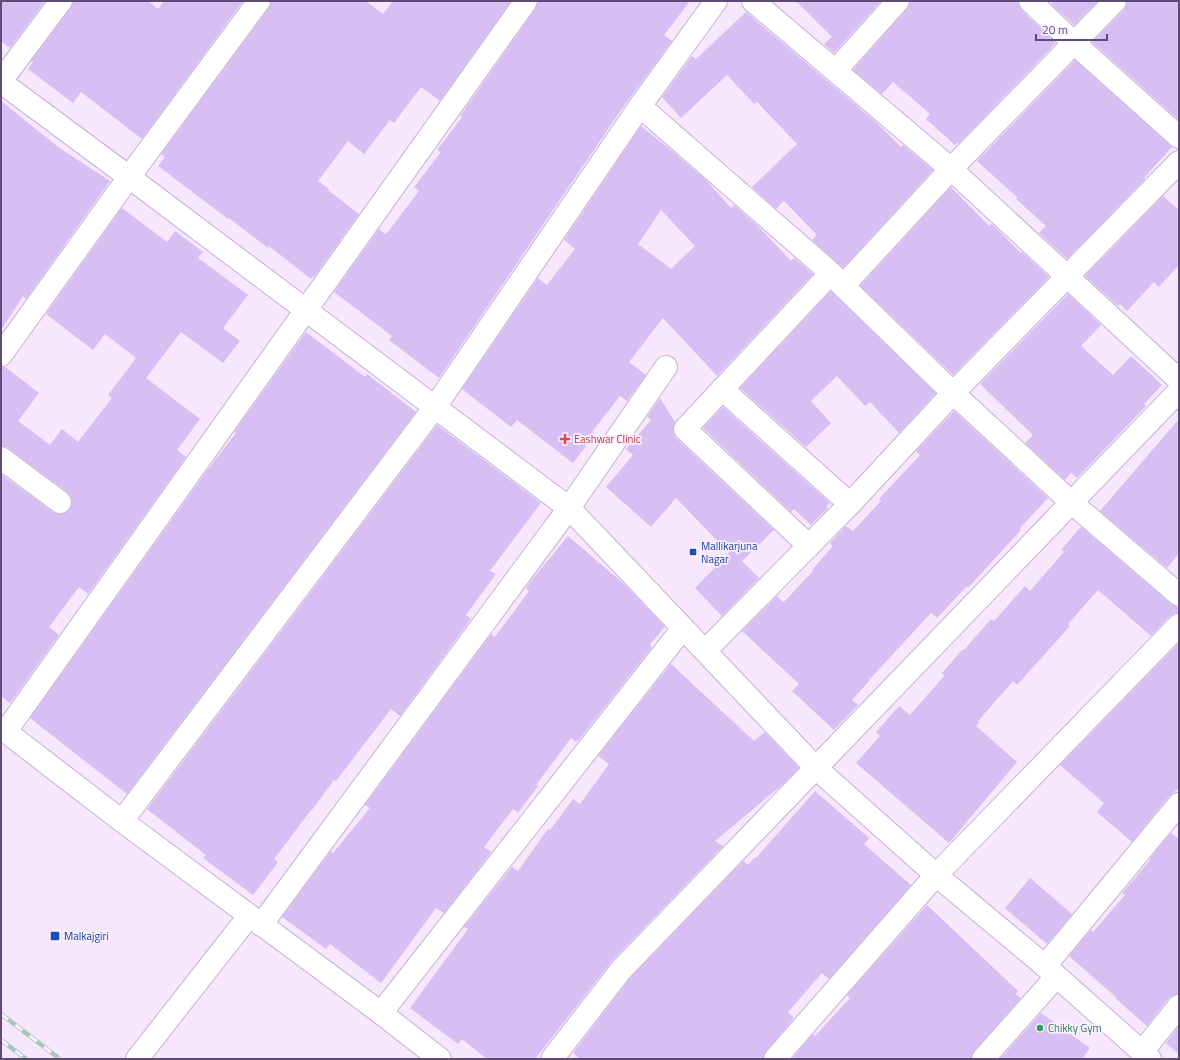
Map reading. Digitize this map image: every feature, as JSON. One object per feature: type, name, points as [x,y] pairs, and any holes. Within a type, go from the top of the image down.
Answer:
[{"type":"street","points":[[62,1],[1,81],[569,508],[816,768],[936,875],[1146,1056],[1179,1006]]},
{"type":"street","points":[[1,355],[129,177],[259,1]]},
{"type":"street","points":[[440,1059],[381,1013],[122,821],[3,730],[306,310],[526,1]]},
{"type":"street","points":[[122,821],[435,407],[640,106],[716,1]]},
{"type":"street","points":[[753,1],[951,169],[1179,380]]},
{"type":"street","points":[[836,70],[898,1]]},
{"type":"street","points":[[1030,1],[1074,43],[1179,137]]},
{"type":"street","points":[[809,546],[685,429],[722,389],[951,169],[1115,1]]},
{"type":"street","points":[[640,106],[837,280],[953,393],[1072,503],[1179,595]]},
{"type":"street","points":[[705,652],[850,504],[953,393],[1179,162]]},
{"type":"street","points":[[137,1059],[255,920],[569,508],[666,367]]},
{"type":"street","points":[[722,389],[850,504]]},
{"type":"street","points":[[552,1059],[621,970],[1179,391]]},
{"type":"street","points":[[1,458],[60,502]]},
{"type":"street","points":[[775,1059],[936,875],[1179,625]]},
{"type":"street","points":[[381,1013],[683,628]]},
{"type":"street","points":[[983,1059],[1179,804]]},
{"type":"building","points":[[1,1],[45,1],[10,48],[1,41]]},
{"type":"building","points":[[73,1],[148,1],[158,9],[164,1],[243,1],[142,139],[81,92],[73,103],[28,69],[33,62],[31,61],[71,8]]},
{"type":"building","points":[[271,1],[366,1],[383,14],[393,1],[511,1],[440,101],[421,87],[394,123],[390,120],[364,154],[348,141],[318,181],[359,214],[314,277],[313,276],[311,279],[269,246],[268,248],[158,166],[165,157],[161,154],[269,8]]},
{"type":"building","points":[[538,1],[690,1],[664,35],[672,41],[621,110],[439,378],[389,340],[392,336],[334,292],[379,229],[385,234],[387,233],[419,191],[414,187],[441,152],[437,150],[462,117],[460,116],[536,8]]},
{"type":"building","points":[[796,1],[881,1],[834,53],[824,44],[832,37]]},
{"type":"building","points":[[910,1],[1017,1],[1021,10],[1056,43],[958,144],[957,143],[955,145],[926,119],[930,114],[893,82],[882,94],[853,70],[907,9]]},
{"type":"building","points":[[1054,1],[1098,1],[1074,25],[1051,4]]},
{"type":"building","points":[[1127,1],[1179,1],[1179,120],[1092,42],[1124,10]]},
{"type":"building","points":[[746,12],[877,123],[901,147],[903,145],[933,170],[843,268],[812,240],[817,235],[784,201],[776,209],[752,187],[797,144],[757,102],[754,104],[727,75],[681,118],[662,97],[692,56],[696,59]]},
{"type":"building","points":[[1075,60],[1172,147],[1144,178],[1145,179],[1067,259],[1039,233],[1046,226],[977,161]]},
{"type":"building","points":[[1,101],[58,147],[110,181],[26,299],[23,296],[1,330]]},
{"type":"building","points":[[641,126],[706,180],[731,208],[734,205],[758,226],[791,261],[794,258],[813,274],[717,376],[663,318],[629,362],[646,375],[627,401],[620,396],[592,432],[595,434],[573,463],[517,420],[511,427],[462,389],[538,278],[547,285],[575,249],[564,240]],"holes":[[[661,210],[695,246],[671,269],[638,244]]]},
{"type":"building","points":[[951,187],[989,226],[992,224],[1021,253],[1022,252],[1049,277],[953,375],[860,286]]},
{"type":"building","points":[[1163,196],[1179,210],[1179,265],[1159,287],[1154,282],[1127,311],[1120,304],[1118,306],[1085,276]]},
{"type":"building","points":[[122,208],[167,242],[175,231],[203,252],[198,258],[248,295],[223,328],[240,341],[223,363],[181,332],[146,378],[200,419],[177,450],[186,457],[88,594],[79,587],[49,627],[59,635],[10,703],[1,696],[1,474],[53,512],[59,514],[65,513],[70,509],[72,503],[71,497],[67,492],[8,448],[1,446],[1,367],[5,367],[39,393],[18,421],[50,445],[62,429],[78,442],[112,398],[108,395],[136,358],[105,334],[93,350],[46,314]]},
{"type":"building","points":[[831,291],[936,393],[899,433],[870,402],[865,406],[837,376],[811,401],[831,423],[806,447],[740,388]]},
{"type":"building","points":[[1068,294],[1101,325],[1081,346],[1113,375],[1131,356],[1162,385],[1144,404],[1146,406],[1077,478],[1071,473],[1065,480],[1025,443],[1033,435],[980,384]]},
{"type":"building","points":[[306,332],[365,377],[367,374],[416,412],[127,794],[30,718],[206,472],[236,433],[234,432]]},
{"type":"building","points":[[660,398],[675,422],[673,432],[676,438],[774,530],[742,561],[759,578],[722,616],[695,588],[729,553],[676,498],[651,527],[606,487],[633,455],[626,449],[651,420],[647,417]]},
{"type":"building","points":[[723,407],[830,503],[826,507],[828,508],[811,525],[794,509],[791,512],[703,428]]},
{"type":"building","points":[[954,411],[1048,498],[968,588],[967,586],[937,618],[931,613],[869,680],[852,700],[858,705],[834,730],[792,691],[799,684],[742,631],[777,596],[783,602],[786,600],[813,571],[812,570],[833,546],[830,543],[846,526],[853,531],[881,501],[879,499],[920,455],[916,451]]},
{"type":"building","points":[[1179,419],[1179,553],[1167,568],[1100,511]]},
{"type":"building","points":[[437,425],[541,503],[490,571],[496,574],[466,615],[471,619],[400,716],[391,709],[336,781],[334,780],[274,859],[278,862],[253,895],[203,858],[206,855],[147,809]]},
{"type":"building","points":[[1081,527],[1171,604],[1177,607],[1179,609],[1179,613],[1175,613],[1170,616],[1151,636],[1098,590],[1068,624],[1070,626],[1017,685],[1013,681],[978,721],[979,722],[976,726],[1017,762],[949,843],[856,763],[880,736],[876,732],[899,706],[910,715],[944,676],[942,673],[991,619],[994,621],[1025,586],[1030,591],[1064,552],[1061,550]]},
{"type":"building","points":[[568,536],[624,584],[665,627],[650,644],[652,647],[578,741],[577,740],[576,742],[571,738],[536,785],[538,786],[518,813],[513,809],[484,847],[491,852],[444,913],[436,908],[381,983],[330,944],[326,949],[282,917],[331,851],[333,853],[370,808],[365,805],[491,634],[495,637],[529,591],[526,588],[530,582]]},
{"type":"building","points":[[1179,643],[1179,788],[1169,796],[1132,842],[1097,812],[1104,803],[1060,765]]},
{"type":"building","points":[[671,664],[754,741],[765,732],[799,768],[783,784],[715,841],[723,846],[612,961],[535,1059],[487,1059],[462,1039],[458,1044],[410,1008],[468,929],[464,927],[512,867],[518,871],[548,829],[550,830],[573,799],[580,804],[609,764],[598,756]]},
{"type":"building","points":[[815,791],[869,838],[864,844],[911,885],[829,979],[822,973],[788,1012],[794,1018],[766,1051],[763,1059],[580,1059],[573,1053],[630,978],[743,861],[748,865],[755,857],[756,858]]},
{"type":"building","points":[[1171,833],[1179,839],[1179,994],[1169,998],[1147,1026],[1069,956],[1091,930],[1093,932],[1125,895],[1122,893]]},
{"type":"building","points":[[1030,878],[1072,914],[1047,944],[1005,908]]},
{"type":"building","points":[[927,905],[1018,991],[1015,994],[1021,998],[974,1051],[971,1059],[792,1059],[813,1034],[815,1036],[850,998],[847,995]]},
{"type":"building","points":[[1041,1013],[1090,1048],[1082,1059],[1000,1059]]},
{"type":"building","points":[[1179,1026],[1179,1054],[1166,1043]]},
{"type":"railway","points":[[1,1014],[60,1059]]},
{"type":"railway","points":[[1,1040],[26,1059]]},
{"type":"place","name":"Eashwar Clinic","points":[[565,439]]},
{"type":"place","name":"Mallikarjuna Nagar","points":[[693,552]]},
{"type":"place","name":"Malkajgiri","points":[[55,936]]},
{"type":"place","name":"Chikky Gym","points":[[1040,1028]]}]
